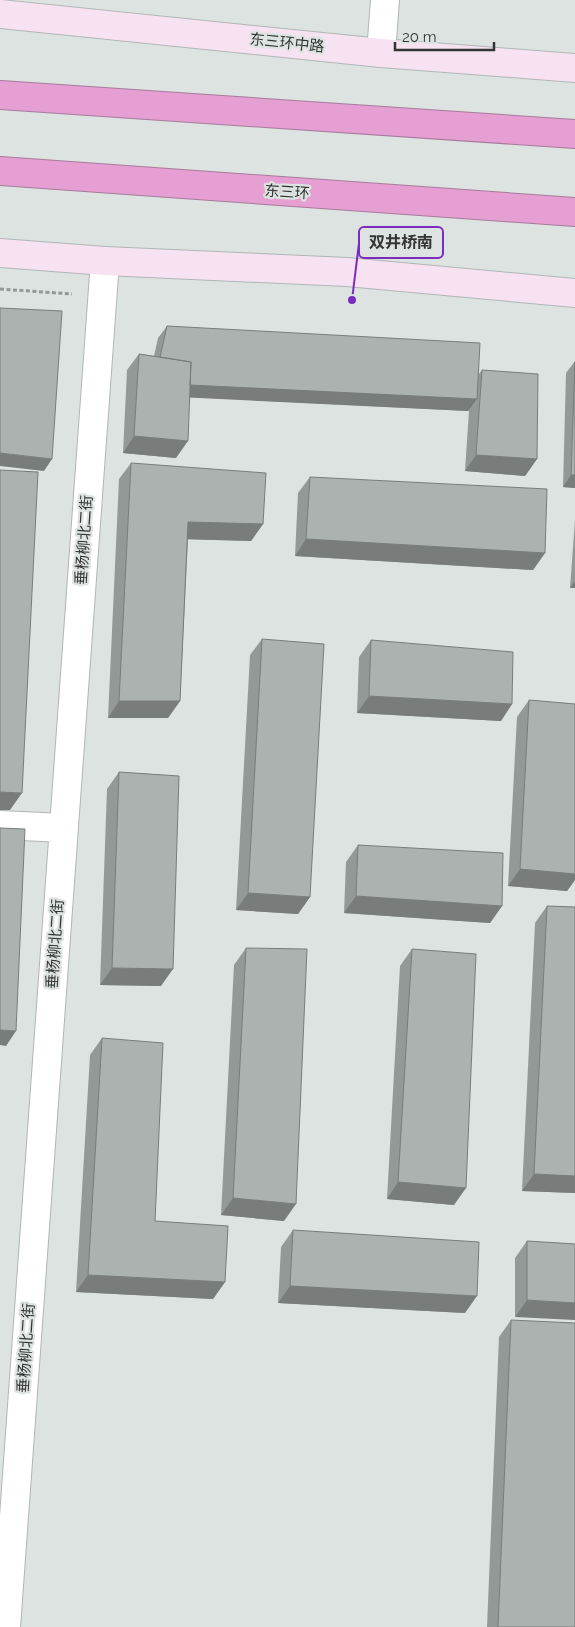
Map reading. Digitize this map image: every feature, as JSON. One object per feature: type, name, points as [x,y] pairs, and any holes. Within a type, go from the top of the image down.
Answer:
[{"type":"highway","points":[[0,95],[575,134]]},
{"type":"highway","name":"东三环","points":[[0,171],[575,212]]},
{"type":"street","points":[[381,53],[385,0]]},
{"type":"street","name":"东三环中路","points":[[0,14],[381,53],[575,68]]},
{"type":"street","points":[[0,254],[105,261],[347,272],[575,292]]},
{"type":"street","name":"垂杨柳北二街","points":[[6,1627],[9,1460],[64,828],[105,261]]},
{"type":"street","points":[[0,825],[64,828]]},
{"type":"path","points":[[0,289],[102,296]]},
{"type":"building","points":[[0,308],[62,311],[52,459],[0,453]]},
{"type":"building","points":[[167,326],[480,343],[477,399],[190,385],[191,362],[160,357]]},
{"type":"building","points":[[139,354],[191,362],[188,441],[134,436]]},
{"type":"building","points":[[575,362],[575,475],[571,475]]},
{"type":"building","points":[[482,370],[538,374],[537,459],[476,455]]},
{"type":"building","points":[[131,463],[266,473],[263,524],[188,522],[180,701],[119,701]]},
{"type":"building","points":[[0,470],[38,472],[22,793],[0,792]]},
{"type":"building","points":[[310,477],[547,489],[545,553],[306,539]]},
{"type":"building","points":[[262,639],[324,644],[310,897],[248,893]]},
{"type":"building","points":[[371,640],[513,652],[512,704],[369,696]]},
{"type":"building","points":[[529,700],[575,704],[575,874],[520,869]]},
{"type":"building","points":[[119,772],[179,776],[173,969],[112,968]]},
{"type":"building","points":[[0,828],[25,829],[16,1031],[0,1030]]},
{"type":"building","points":[[358,845],[503,853],[502,906],[356,896]]},
{"type":"building","points":[[547,906],[575,907],[575,1176],[534,1174]]},
{"type":"building","points":[[246,948],[307,949],[296,1204],[233,1198]]},
{"type":"building","points":[[412,949],[476,954],[466,1188],[398,1182]]},
{"type":"building","points":[[102,1038],[163,1043],[155,1221],[228,1226],[225,1282],[88,1275]]},
{"type":"building","points":[[293,1230],[479,1242],[477,1296],[290,1286]]},
{"type":"building","points":[[527,1241],[575,1244],[575,1303],[527,1300]]},
{"type":"building","points":[[511,1320],[575,1323],[575,1627],[498,1627]]},
{"type":"place","name":"双井桥南","points":[[352,300]]}]
